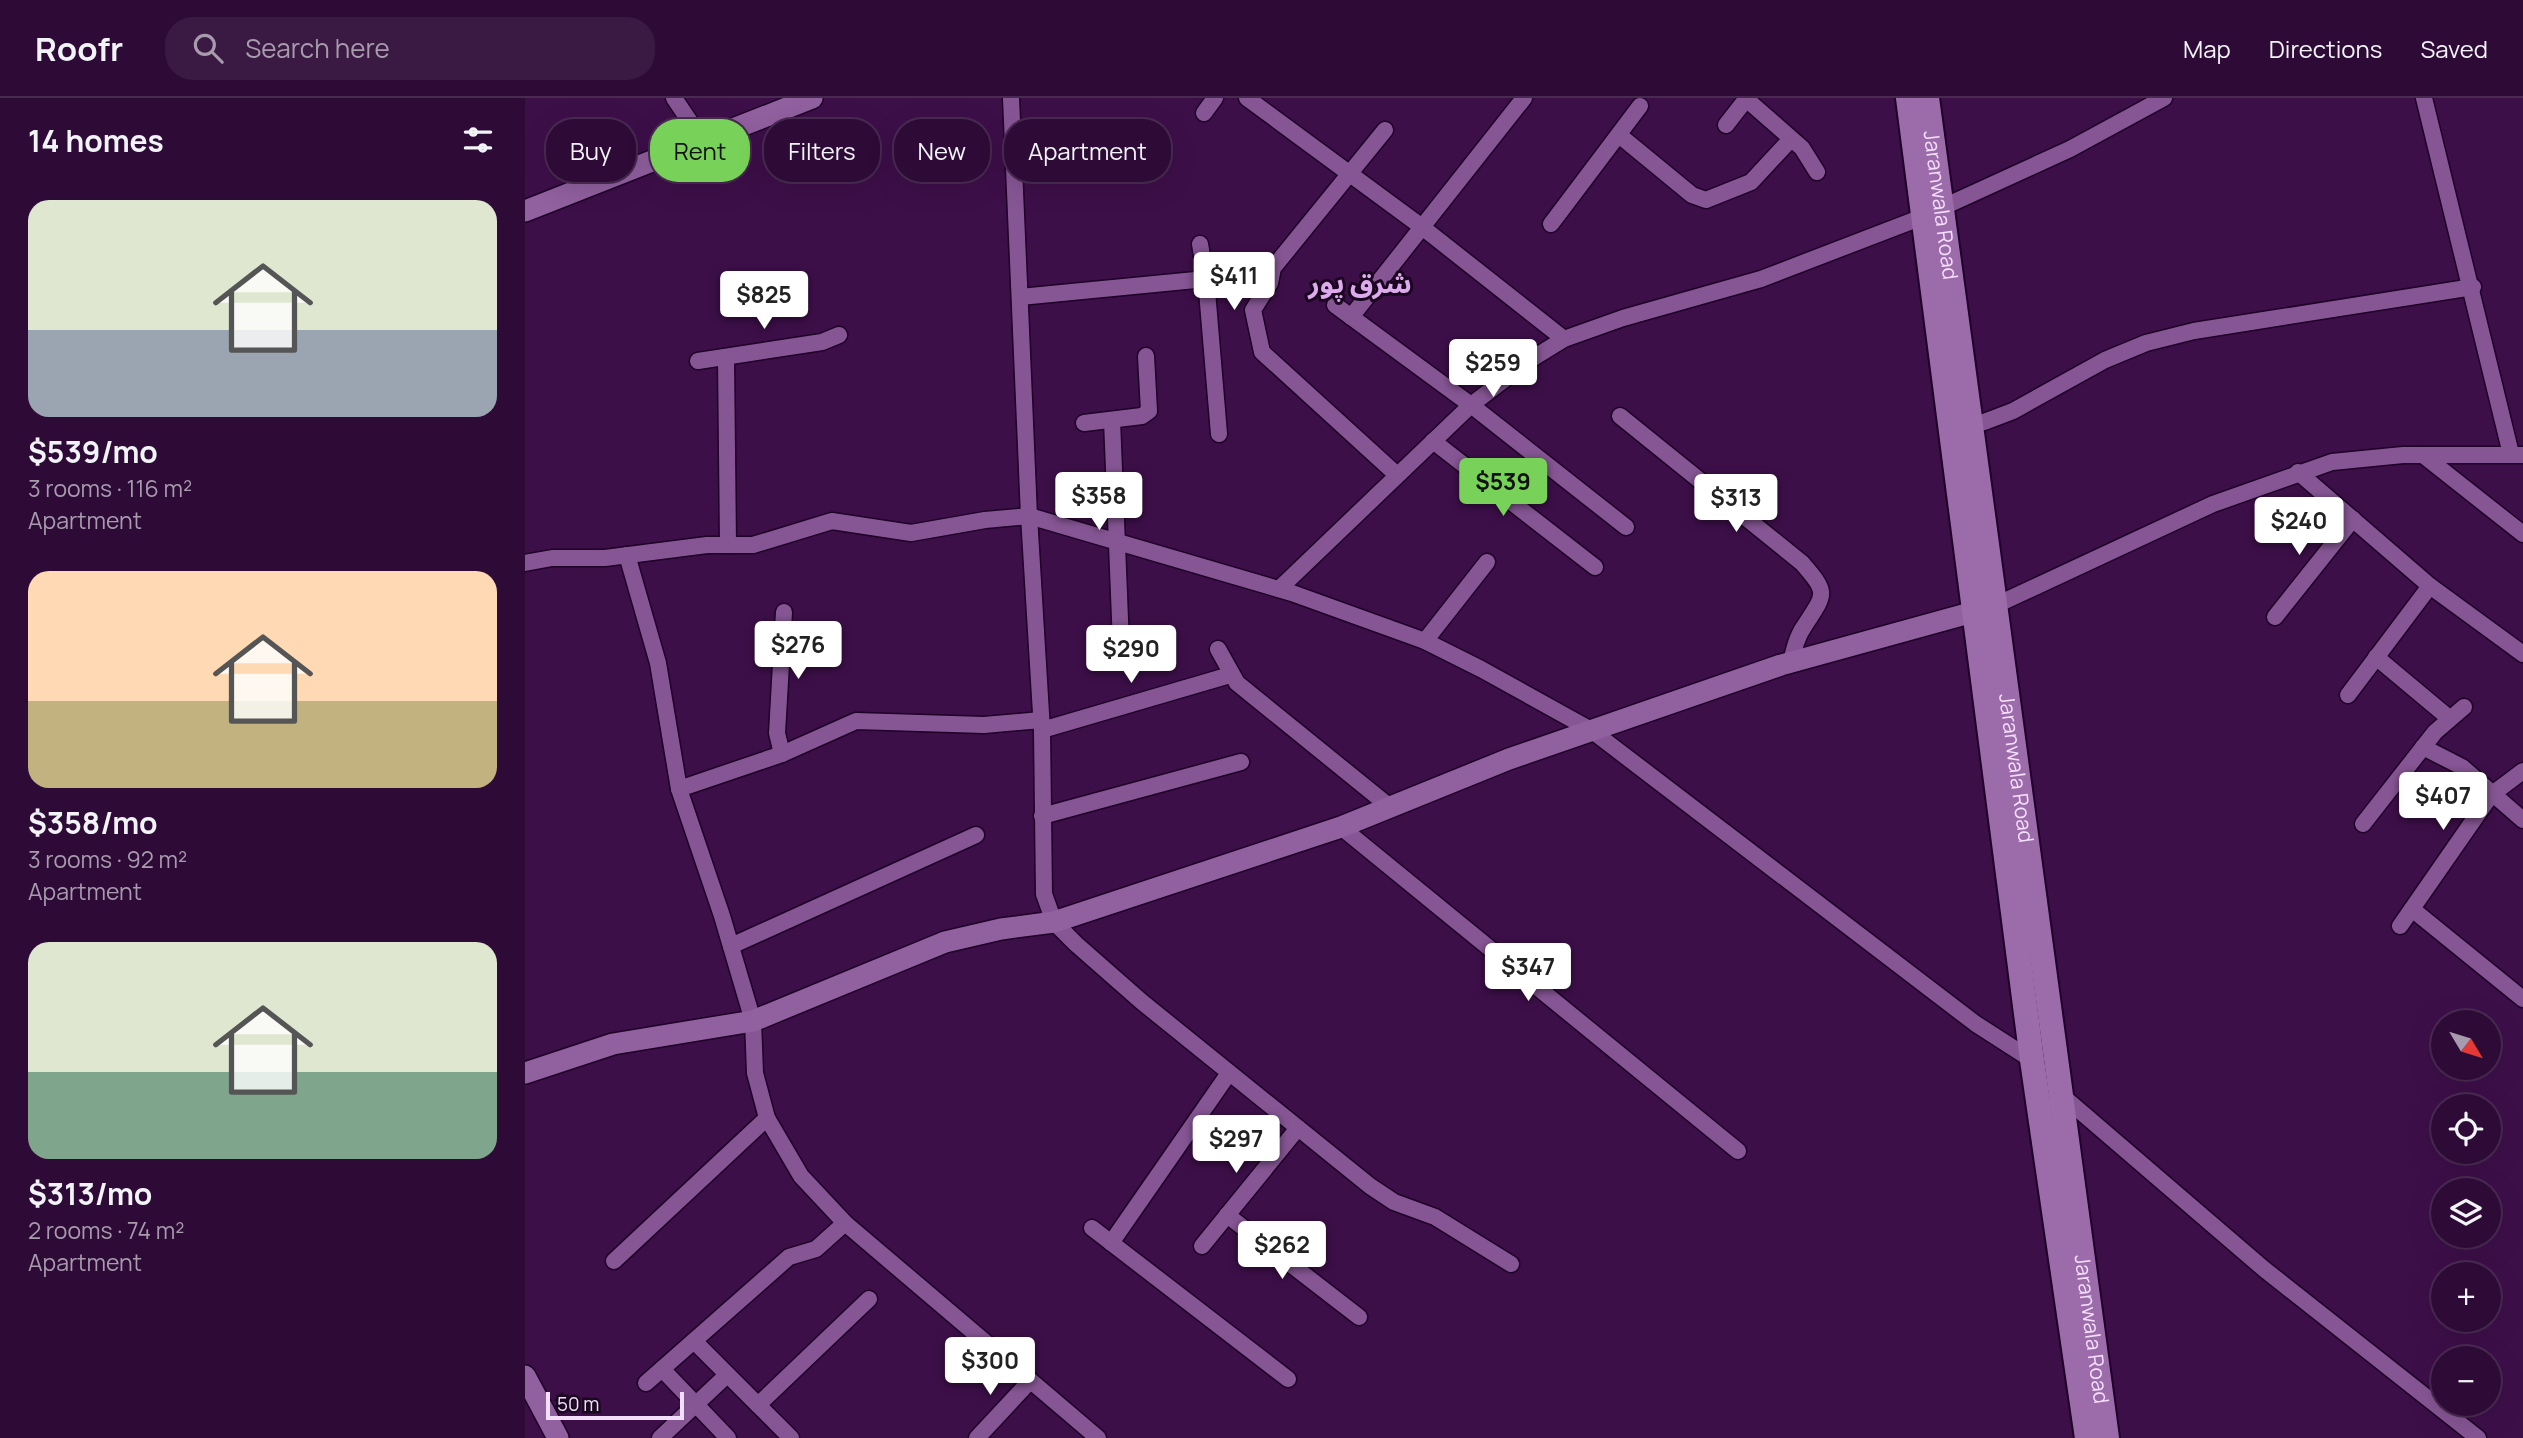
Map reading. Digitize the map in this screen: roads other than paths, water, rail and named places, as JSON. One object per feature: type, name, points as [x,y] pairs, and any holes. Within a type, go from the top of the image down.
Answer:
[{"type":"main road","name":"Jaranwala Road","points":[[1908,98],[1933,212]]},
{"type":"main road","name":"Jaranwala Road","points":[[1927,98],[1933,212],[1985,608],[2059,1093],[2107,1438]]},
{"type":"main road","name":"Jaranwala Road","points":[[1985,608],[2032,1060],[2087,1438]]},
{"type":"street","points":[[674,98],[688,119]]},
{"type":"street","points":[[750,122],[812,98]]},
{"type":"street","points":[[1011,98],[1029,516],[1042,725],[1044,894],[1054,922],[1142,1002],[1383,1197],[1435,1217],[1511,1264]]},
{"type":"street","points":[[1204,113],[1216,98]]},
{"type":"street","points":[[1247,98],[1422,227],[1564,340]]},
{"type":"street","points":[[1352,317],[1524,98]]},
{"type":"street","points":[[1725,125],[1746,98],[1808,155],[1817,172]]},
{"type":"street","points":[[1279,589],[1471,405],[1530,360],[1564,340],[1623,318],[1761,279],[1933,212],[2070,149],[2164,98]]},
{"type":"street","points":[[525,1073],[613,1044],[753,1021],[945,942],[1001,929],[1054,922],[1341,827],[1591,730],[1791,663],[1985,608],[2213,504],[2298,472],[2332,462],[2423,456],[2517,455],[2424,98]]},
{"type":"street","points":[[1551,224],[1640,106]]},
{"type":"street","points":[[1385,130],[1272,268],[1270,283],[1255,305],[1252,315],[1259,347],[1266,357],[1397,475]]},
{"type":"street","points":[[1619,135],[1692,195],[1706,200],[1751,182],[1791,139]]},
{"type":"street","points":[[525,211],[650,162]]},
{"type":"street","points":[[1200,244],[1206,279],[1219,433]]},
{"type":"street","points":[[1020,297],[1206,279]]},
{"type":"street","points":[[1984,422],[2013,411],[2105,360],[2146,343],[2194,331],[2473,287]]},
{"type":"street","points":[[1335,305],[1471,405],[1626,527]]},
{"type":"street","points":[[698,361],[822,342],[839,335]]},
{"type":"street","points":[[1084,423],[1142,416],[1149,411],[1146,356]]},
{"type":"street","points":[[726,358],[728,545]]},
{"type":"street","points":[[1620,416],[1802,563],[1819,582],[1823,594],[1821,604],[1800,634],[1791,663]]},
{"type":"street","points":[[1112,419],[1121,644]]},
{"type":"street","points":[[1433,441],[1595,567]]},
{"type":"street","points":[[2423,456],[2523,534]]},
{"type":"street","points":[[2298,472],[2430,586],[2523,654]]},
{"type":"street","points":[[525,563],[552,558],[753,545],[832,521],[911,533],[985,520],[1029,516],[1279,589],[1425,641],[1591,730],[1976,1024],[2032,1060]]},
{"type":"street","points":[[2274,617],[2353,519]]},
{"type":"street","points":[[627,555],[658,663],[679,789],[753,1021],[755,1073],[767,1118],[801,1176],[845,1223],[1094,1437]]},
{"type":"street","points":[[1425,641],[1487,562]]},
{"type":"street","points":[[2348,695],[2430,586]]},
{"type":"street","points":[[782,754],[777,733],[784,612]]},
{"type":"street","points":[[1218,649],[1230,675],[1390,807]]},
{"type":"street","points":[[2377,657],[2449,718]]},
{"type":"street","points":[[679,789],[782,754],[856,721],[959,726],[1042,725],[1230,675]]},
{"type":"street","points":[[2363,824],[2423,747],[2449,718],[2464,706]]},
{"type":"street","points":[[2423,747],[2462,767],[2491,795],[2523,820]]},
{"type":"street","points":[[1042,816],[1241,762]]},
{"type":"street","points":[[2400,926],[2491,795],[2523,771]]},
{"type":"street","points":[[1341,827],[1738,1151]]},
{"type":"street","points":[[731,947],[976,835]]},
{"type":"street","points":[[2412,909],[2523,999]]},
{"type":"street","points":[[1111,1242],[1229,1073]]},
{"type":"street","points":[[2059,1093],[2264,1269],[2478,1438]]},
{"type":"street","points":[[614,1261],[767,1118]]},
{"type":"street","points":[[1202,1245],[1298,1128]]},
{"type":"street","points":[[1227,1215],[1359,1317]]},
{"type":"street","points":[[646,1382],[789,1257],[816,1249],[845,1223]]},
{"type":"street","points":[[1091,1228],[1288,1379]]},
{"type":"street","points":[[758,1405],[869,1299]]},
{"type":"street","points":[[694,1341],[791,1438]]},
{"type":"street","points":[[662,1369],[729,1438]]},
{"type":"street","points":[[660,1438],[727,1375]]},
{"type":"street","points":[[525,1376],[558,1438]]},
{"type":"street","points":[[977,1438],[1030,1381]]},
{"type":"district","name":"شرق پور","points":[[1360,282]]}]
